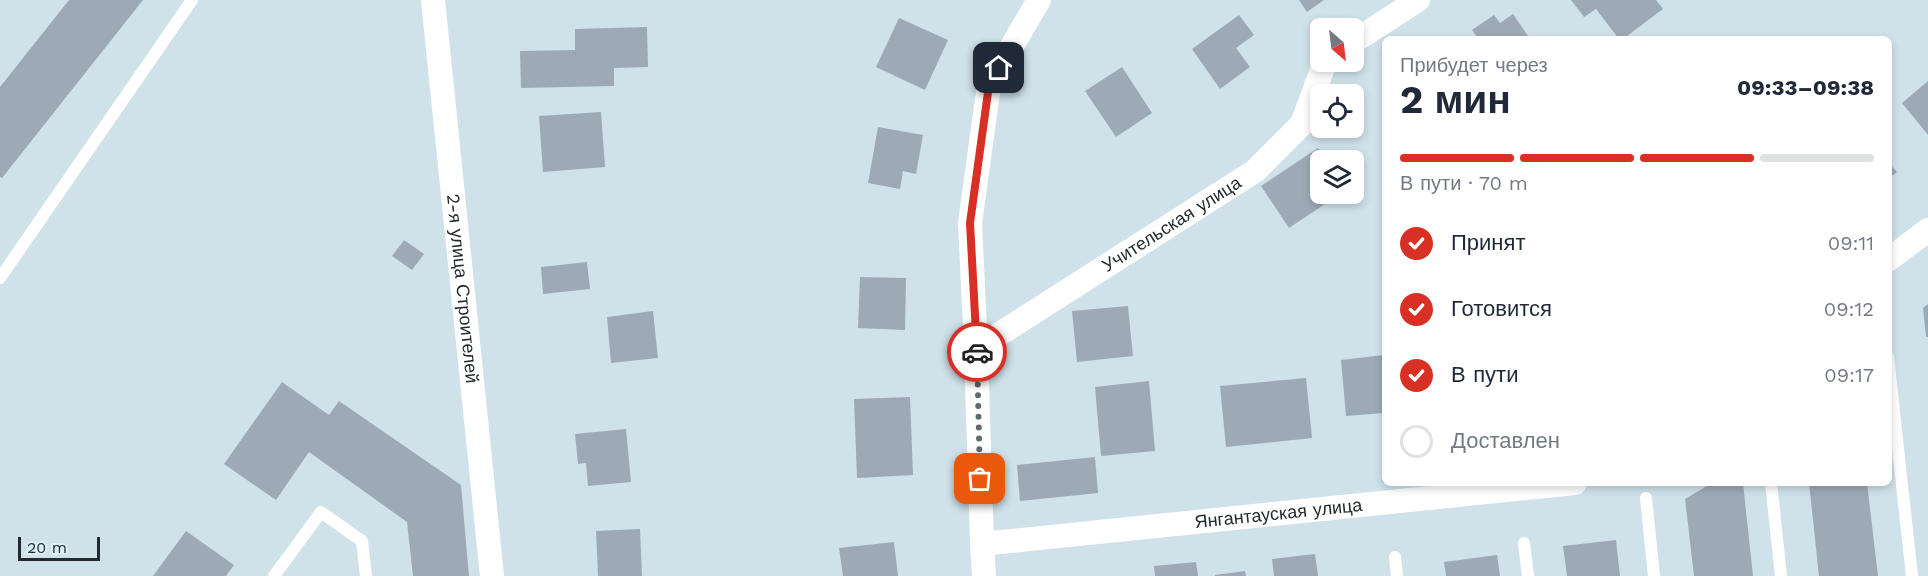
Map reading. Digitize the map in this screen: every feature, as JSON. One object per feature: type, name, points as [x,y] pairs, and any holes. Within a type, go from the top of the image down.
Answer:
[{"type":"street","name":"2-я улица Строителей","points":[[433,0],[492,576]]},
{"type":"street","points":[[984,576],[970,223],[989,85],[1039,0]]},
{"type":"street","points":[[1364,35],[1418,0]]},
{"type":"street","name":"Учительская улица","points":[[976,349],[1255,171],[1302,124],[1321,72]]},
{"type":"street","points":[[1892,257],[1928,230]]},
{"type":"street","name":"Янгантауская улица","points":[[982,544],[1546,486]]},
{"type":"lane","points":[[0,278],[192,0]]},
{"type":"lane","points":[[1892,394],[1912,576]]},
{"type":"lane","points":[[1771,486],[1781,576]]},
{"type":"lane","points":[[1646,498],[1654,576]]},
{"type":"lane","points":[[274,576],[321,512],[362,541],[366,576]]},
{"type":"lane","points":[[1524,543],[1528,576]]},
{"type":"lane","points":[[1395,557],[1397,576]]},
{"type":"building","points":[[69,0],[143,0],[2,178],[0,177],[0,87]]},
{"type":"building","points":[[1299,0],[1324,0],[1307,12]]},
{"type":"building","points":[[1571,0],[1656,0],[1663,9],[1627,36],[1617,36],[1596,9],[1584,17]]},
{"type":"building","points":[[1513,14],[1528,36],[1476,36],[1472,30],[1494,15],[1500,23]]},
{"type":"building","points":[[1239,15],[1254,35],[1236,48],[1250,67],[1220,89],[1192,49]]},
{"type":"building","points":[[899,18],[948,40],[925,90],[876,67]]},
{"type":"building","points":[[647,27],[648,67],[614,68],[614,86],[521,88],[520,51],[575,50],[575,29]]},
{"type":"building","points":[[1122,67],[1152,113],[1116,137],[1085,91]]},
{"type":"building","points":[[1928,81],[1928,135],[1902,103]]},
{"type":"building","points":[[601,112],[605,167],[543,172],[539,116]]},
{"type":"building","points":[[878,127],[923,135],[916,174],[903,171],[900,189],[868,183]]},
{"type":"building","points":[[1310,153],[1310,204],[1325,204],[1289,228],[1261,186]]},
{"type":"building","points":[[1892,166],[1897,172],[1892,176]]},
{"type":"building","points":[[404,240],[424,254],[412,270],[392,256]]},
{"type":"building","points":[[587,262],[590,289],[543,294],[541,267]]},
{"type":"building","points":[[860,277],[906,278],[905,330],[858,328]]},
{"type":"building","points":[[1928,304],[1928,337],[1926,337],[1923,308]]},
{"type":"building","points":[[1128,306],[1133,356],[1077,362],[1072,311]]},
{"type":"building","points":[[653,311],[658,358],[611,363],[607,317]]},
{"type":"building","points":[[1382,355],[1382,413],[1346,416],[1341,360]]},
{"type":"building","points":[[1306,378],[1312,438],[1226,447],[1220,386]]},
{"type":"building","points":[[1149,381],[1155,451],[1101,456],[1095,387]]},
{"type":"building","points":[[282,382],[329,415],[339,401],[461,485],[469,576],[413,576],[407,522],[309,452],[276,500],[224,464]]},
{"type":"building","points":[[910,397],[913,475],[857,478],[854,399]]},
{"type":"building","points":[[626,429],[631,482],[588,486],[586,463],[578,464],[575,434]]},
{"type":"building","points":[[1095,457],[1098,493],[1020,501],[1017,465]]},
{"type":"building","points":[[1707,486],[1743,486],[1753,576],[1694,576],[1685,499]]},
{"type":"building","points":[[1809,486],[1867,486],[1878,576],[1819,576]]},
{"type":"building","points":[[640,529],[642,576],[598,576],[596,531]]},
{"type":"building","points":[[186,531],[234,565],[226,576],[153,576]]},
{"type":"building","points":[[1616,540],[1620,576],[1567,576],[1563,546]]},
{"type":"building","points":[[894,542],[898,576],[843,576],[839,548]]},
{"type":"building","points":[[1315,554],[1318,576],[1274,576],[1272,559]]},
{"type":"building","points":[[1497,555],[1500,576],[1446,576],[1444,562]]},
{"type":"building","points":[[1196,562],[1198,576],[1155,576],[1154,566]]},
{"type":"building","points":[[1245,571],[1246,576],[1215,576],[1215,575]]},
{"type":"way so far","points":[[977,352],[980,479]]},
{"type":"route","points":[[977,352],[970,223],[989,85],[999,68]]}]
